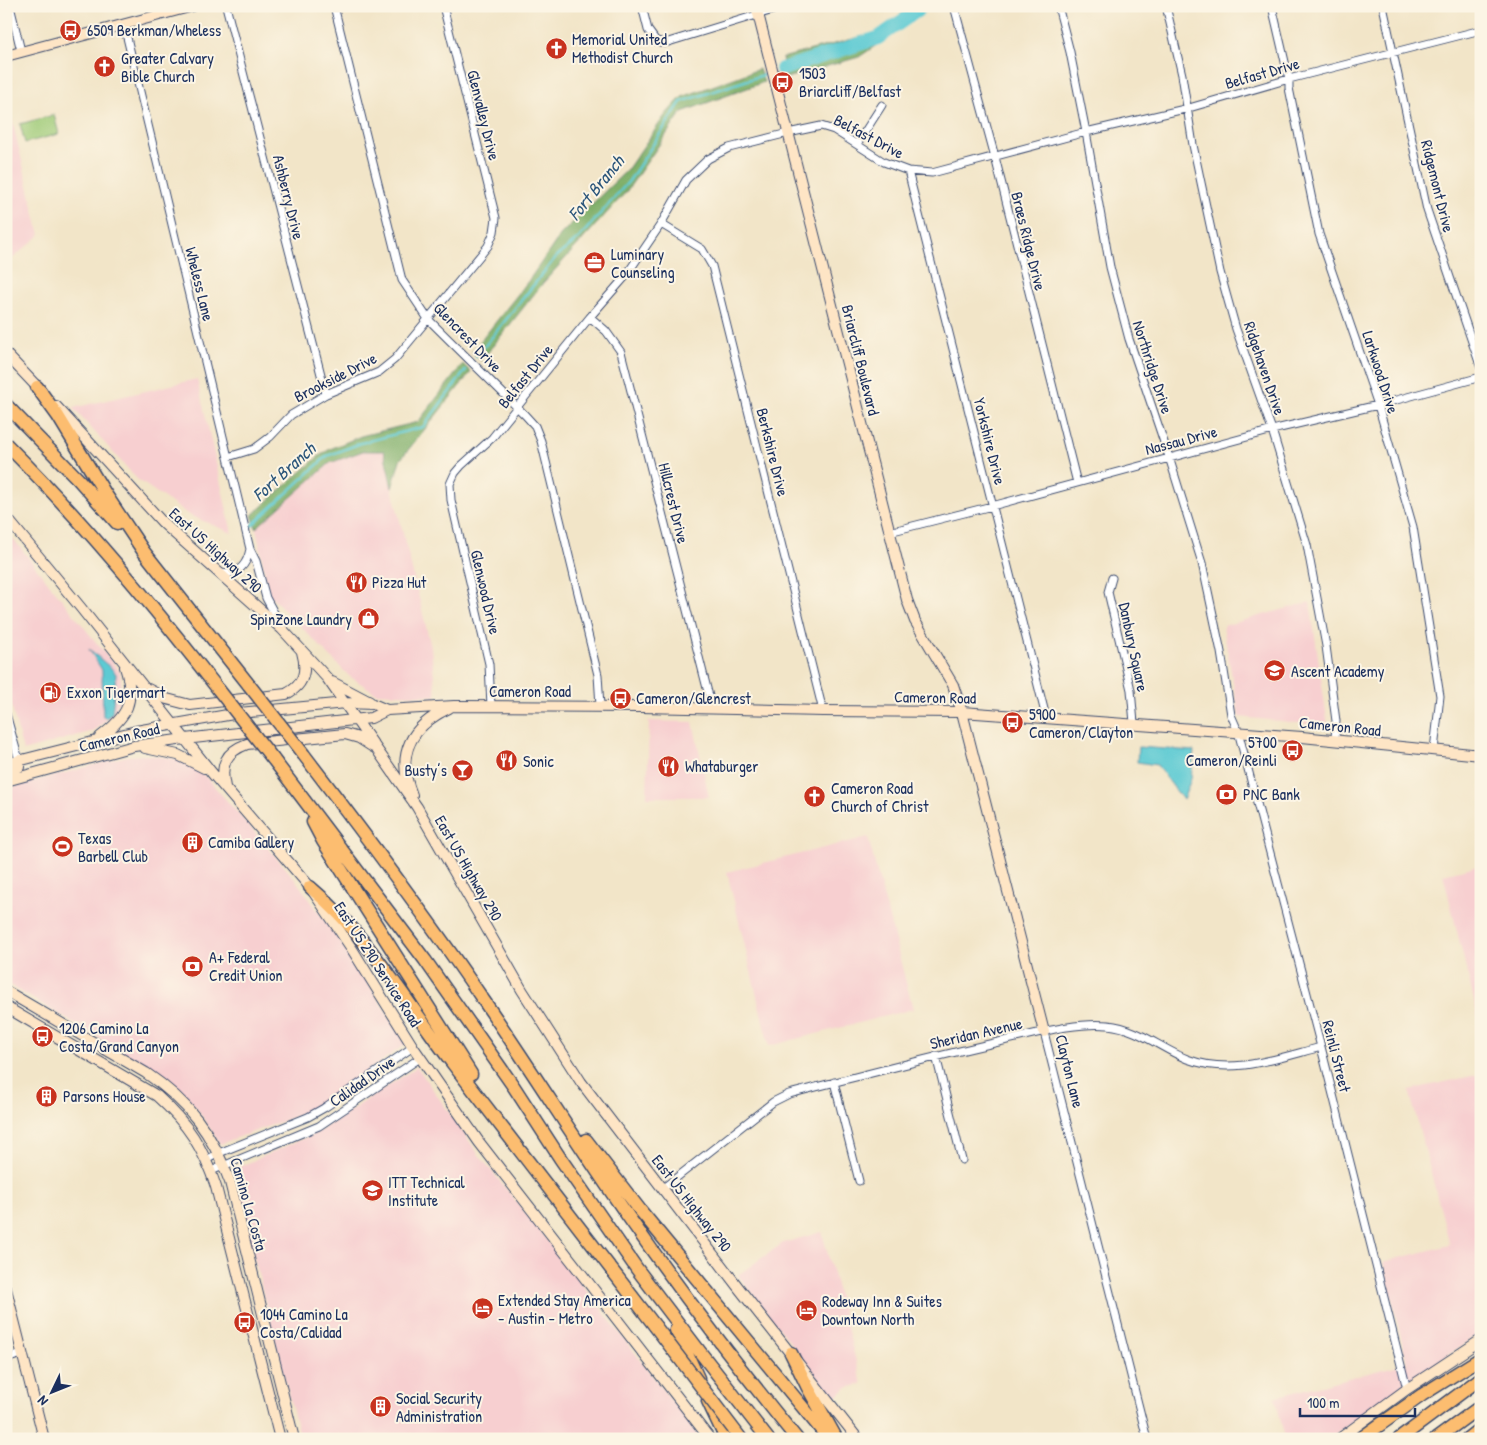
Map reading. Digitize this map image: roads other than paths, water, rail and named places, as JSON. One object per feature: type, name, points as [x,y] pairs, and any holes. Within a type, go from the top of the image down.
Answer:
[{"type":"highway","points":[[37,388],[58,416],[106,495],[144,552]]},
{"type":"highway","points":[[6,406],[71,472],[144,552],[304,755],[444,943],[655,1255],[797,1439]]},
{"type":"highway","points":[[6,444],[102,546],[169,626],[353,863],[425,960],[514,1087],[560,1158],[663,1303],[768,1439]]},
{"type":"highway","points":[[296,791],[323,841],[454,1048],[545,1182]]},
{"type":"highway","points":[[310,886],[327,901],[365,944],[454,1064],[741,1439]]},
{"type":"highway","points":[[532,1072],[570,1118],[634,1203],[829,1439]]},
{"type":"highway","points":[[663,1303],[726,1439]]},
{"type":"highway","points":[[791,1353],[836,1439]]},
{"type":"highway","points":[[1360,1439],[1422,1395],[1481,1358]]},
{"type":"highway","points":[[1399,1439],[1481,1378]]},
{"type":"highway","points":[[1436,1439],[1481,1406]]},
{"type":"highway","points":[[1467,1439],[1481,1428]]},
{"type":"main road","points":[[6,56],[193,6]]},
{"type":"main road","name":"Briarcliff Boulevard","points":[[757,10],[889,532],[908,600],[915,621],[942,665],[962,712]]},
{"type":"main road","name":"East US Highway 290","points":[[6,354],[68,418],[163,523],[282,629],[327,678],[417,807],[522,990],[557,1047],[603,1113],[858,1439]]},
{"type":"main road","points":[[6,517],[123,660],[212,773],[310,886]]},
{"type":"main road","points":[[143,686],[167,699],[190,705],[286,694],[299,685],[305,671],[301,648]]},
{"type":"main road","points":[[96,741],[119,722],[130,702],[129,679],[123,660]]},
{"type":"main road","points":[[327,678],[373,704]]},
{"type":"main road","name":"Cameron Road","points":[[6,764],[172,724],[238,713],[346,703],[373,704],[387,710]]},
{"type":"main road","points":[[417,807],[408,786],[404,770],[404,758],[408,747],[414,735],[430,718],[454,706]]},
{"type":"main road","name":"Cameron Road","points":[[6,781],[134,746],[357,720],[370,718],[387,710],[454,706],[600,706],[962,712],[1238,731],[1481,755]]},
{"type":"main road","name":"Clayton Lane","points":[[962,712],[1044,1032]]},
{"type":"main road","points":[[225,788],[223,777],[225,762],[233,751],[247,744],[345,734],[359,738],[376,749]]},
{"type":"main road","points":[[134,746],[178,755],[212,773]]},
{"type":"main road","points":[[6,773],[19,767],[19,760]]},
{"type":"main road","name":"East US 290 Service Road","points":[[310,886],[420,1058]]},
{"type":"main road","name":"Camino La Costa","points":[[6,991],[146,1073],[166,1087],[197,1117],[219,1153],[230,1182],[294,1439]]},
{"type":"main road","name":"Camino La Costa","points":[[6,1007],[157,1096],[187,1126],[211,1171],[280,1439]]},
{"type":"main road","points":[[420,1058],[503,1173],[710,1439]]},
{"type":"main road","points":[[6,1289],[44,1439]]},
{"type":"main road","points":[[1339,1439],[1407,1389],[1481,1340]]},
{"type":"main road","points":[[258,1351],[271,1347]]},
{"type":"street","points":[[10,6],[21,51]]},
{"type":"street","name":"Ashberry Drive","points":[[226,6],[326,394]]},
{"type":"street","name":"Glencrest Drive","points":[[334,6],[402,280],[428,319],[518,407],[535,426],[541,441],[598,675],[600,706]]},
{"type":"street","name":"Glenvalley Drive","points":[[443,6],[496,218],[494,232]]},
{"type":"street","points":[[642,6],[648,30],[656,41],[665,43],[757,10],[786,6]]},
{"type":"street","name":"Braes Ridge Drive","points":[[954,6],[995,157],[995,164],[1077,483]]},
{"type":"street","name":"Northridge Drive","points":[[1058,6],[1070,52],[1086,132],[1110,267],[1129,339],[1202,563],[1221,652],[1231,715],[1238,731]]},
{"type":"street","name":"Ridgehaven Drive","points":[[1166,6],[1189,108],[1193,145],[1220,272],[1236,329],[1272,430],[1307,545],[1326,646],[1336,722],[1334,740]]},
{"type":"street","name":"Larkwood Drive","points":[[1272,6],[1289,79],[1289,88],[1319,234],[1378,405],[1413,527],[1440,696],[1434,750]]},
{"type":"street","name":"Ridgemont Drive","points":[[1384,6],[1427,210],[1481,368]]},
{"type":"street","name":"Wheless Lane","points":[[124,25],[250,548],[256,560],[266,598],[282,629]]},
{"type":"street","name":"Belfast Drive","points":[[450,484],[460,466],[492,438],[625,276],[661,224],[686,180],[708,159],[729,148],[820,126],[834,130],[884,162],[908,172],[932,172],[1086,132],[1189,108],[1289,79],[1481,30]]},
{"type":"street","points":[[857,144],[882,105]]},
{"type":"street","name":"Yorkshire Drive","points":[[908,172],[1046,717]]},
{"type":"street","name":"Berkshire Drive","points":[[661,224],[702,249],[712,266],[824,711]]},
{"type":"street","name":"Brookside Drive","points":[[228,457],[254,449],[270,437],[291,415],[326,394],[379,372],[395,359],[488,246],[494,232]]},
{"type":"street","name":"Hillcrest Drive","points":[[590,317],[606,331],[621,352],[712,708]]},
{"type":"street","name":"Nassau Drive","points":[[889,532],[1272,430],[1378,405],[1481,377]]},
{"type":"street","name":"Glenwood Drive","points":[[450,484],[450,500],[489,664],[491,706]]},
{"type":"street","points":[[218,573],[226,574],[237,571],[246,563],[250,548]]},
{"type":"street","name":"Danbury Square","points":[[1112,578],[1108,592],[1131,690],[1134,724]]},
{"type":"street","points":[[6,714],[19,760]]},
{"type":"street","name":"Reinli Street","points":[[1238,731],[1321,1047],[1407,1389]]},
{"type":"street","name":"Sheridan Avenue","points":[[662,1188],[779,1098],[936,1056],[1044,1032],[1080,1026],[1123,1028],[1149,1038],[1187,1059],[1220,1067],[1256,1064],[1321,1047]]},
{"type":"street","name":"Clayton Lane","points":[[1044,1032],[1147,1439]]},
{"type":"street","name":"Calidad Drive","points":[[206,1160],[315,1113],[413,1048]]},
{"type":"street","points":[[936,1056],[962,1160]]},
{"type":"street","name":"Calidad Drive","points":[[211,1171],[319,1126],[420,1058]]},
{"type":"street","points":[[834,1082],[859,1180]]},
{"type":"street","name":"Calidad Drive","points":[[315,1113],[319,1126]]},
{"type":"street","points":[[6,1359],[22,1354]]},
{"type":"water","points":[[89,649],[116,674],[112,714],[106,718],[103,716],[102,670]]},
{"type":"water","points":[[1138,747],[1194,751],[1191,779],[1183,800],[1157,765],[1137,762]]},
{"type":"waterway","name":"Fort Branch","points":[[782,69],[878,38],[918,10],[919,6]]},
{"type":"waterway","name":"Fort Branch","points":[[476,357],[556,257],[578,239],[629,181],[681,102],[763,75]]},
{"type":"waterway","name":"Fort Branch","points":[[249,528],[327,456],[361,443],[423,427],[466,370]]},
{"type":"place","name":"6509 Berkman/Wheless","points":[[71,30]]},
{"type":"place","name":"Memorial United Methodist Church","points":[[556,48]]},
{"type":"place","name":"Greater Calvary Bible Church","points":[[105,67]]},
{"type":"place","name":"1503 Briarcliff/Belfast","points":[[783,82]]},
{"type":"place","name":"Luminary Counseling","points":[[595,263]]},
{"type":"place","name":"Pizza Hut","points":[[356,582]]},
{"type":"place","name":"SpinZone Laundry","points":[[368,619]]},
{"type":"place","name":"Ascent Academy","points":[[1275,671]]},
{"type":"place","name":"Exxon Tigermart","points":[[51,692]]},
{"type":"place","name":"Cameron/Glencrest","points":[[620,698]]},
{"type":"place","name":"5900 Cameron/Clayton","points":[[1013,723]]},
{"type":"place","name":"5700 Cameron/Reinli","points":[[1293,751]]},
{"type":"place","name":"Sonic","points":[[507,761]]},
{"type":"place","name":"Whataburger","points":[[669,766]]},
{"type":"place","name":"Busty’s","points":[[463,770]]},
{"type":"place","name":"PNC Bank","points":[[1227,794]]},
{"type":"place","name":"Cameron Road Church of Christ","points":[[815,797]]},
{"type":"place","name":"Camiba Gallery","points":[[192,842]]},
{"type":"place","name":"Texas Barbell Club","points":[[62,847]]},
{"type":"place","name":"A+ Federal Credit Union","points":[[193,966]]},
{"type":"place","name":"1206 Camino La Costa/Grand Canyon","points":[[43,1037]]},
{"type":"place","name":"Parsons House","points":[[47,1096]]},
{"type":"place","name":"ITT Technical Institute","points":[[372,1191]]},
{"type":"place","name":"Extended Stay America - Austin - Metro","points":[[482,1309]]},
{"type":"place","name":"Rodeway Inn & Suites Downtown North","points":[[806,1310]]},
{"type":"place","name":"1044 Camino La Costa/Calidad","points":[[244,1323]]},
{"type":"place","name":"Social Security Administration","points":[[380,1407]]}]
